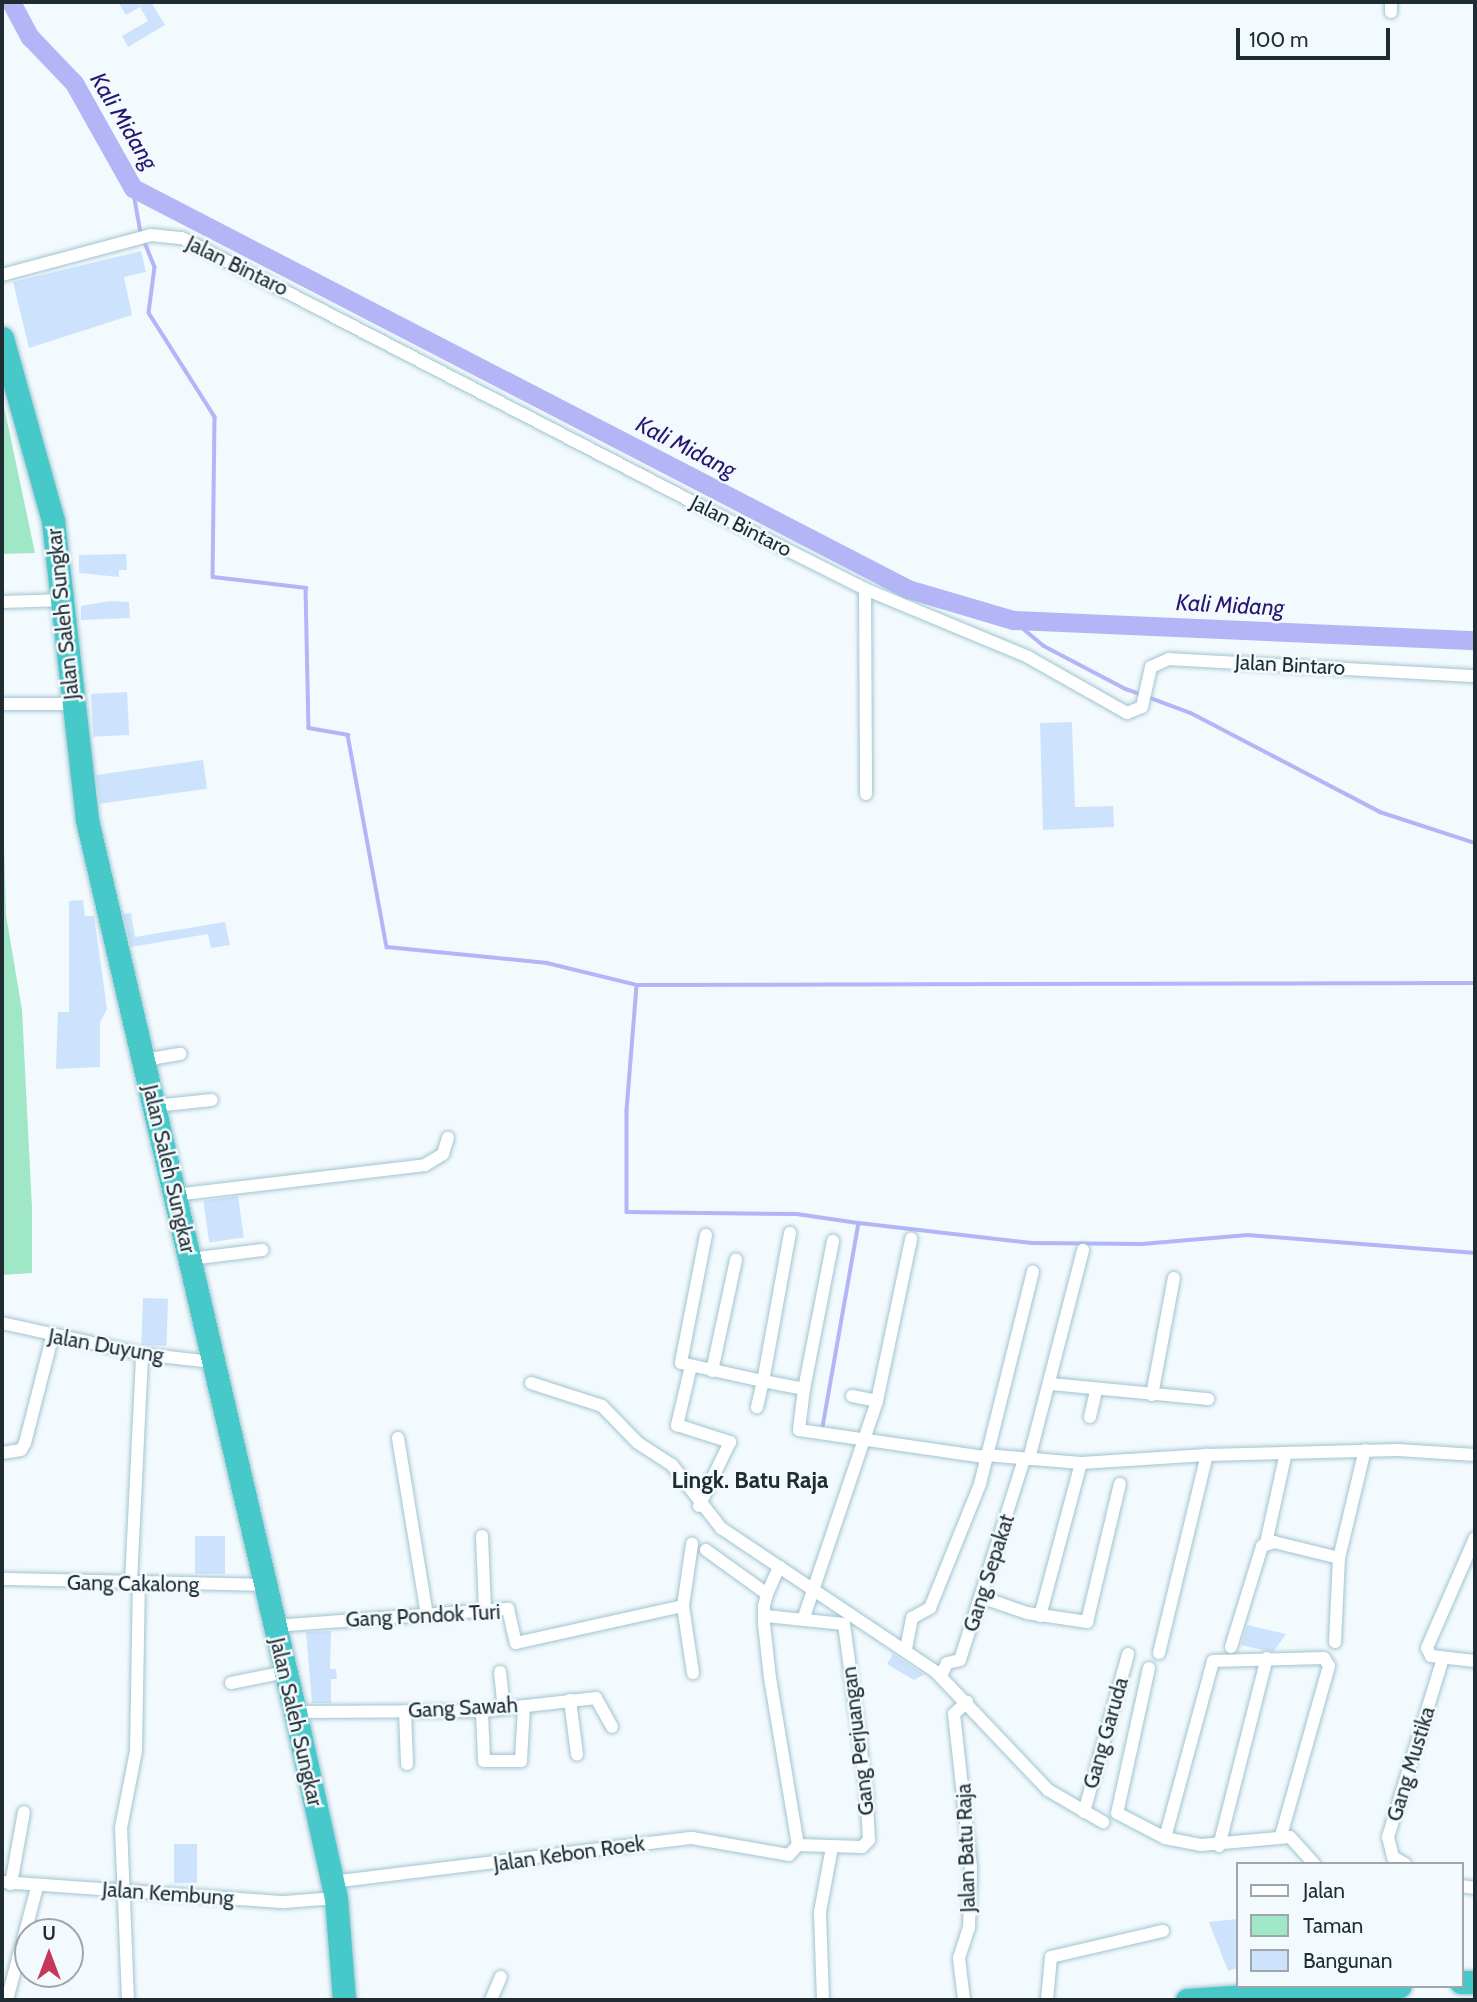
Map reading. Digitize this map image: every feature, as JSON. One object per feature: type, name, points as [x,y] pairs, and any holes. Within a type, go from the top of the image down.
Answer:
[{"type":"highway","name":"Jalan Saleh Sungkar","points":[[2,338],[53,522],[65,600],[73,704],[87,820],[145,1060],[334,1890],[344,2000]]},
{"type":"highway","points":[[1186,2000],[1284,1998],[1377,1988]]},
{"type":"street","name":"Jalan Bintaro","points":[[2,275],[145,237],[181,238],[223,256],[490,400],[865,589],[1028,657],[1123,711],[1138,713],[1153,666],[1169,659],[1475,676]]},
{"type":"street","points":[[865,589],[866,794]]},
{"type":"street","points":[[2,602],[65,600]]},
{"type":"street","points":[[2,704],[73,704]]},
{"type":"street","points":[[145,1060],[180,1054]]},
{"type":"street","points":[[155,1106],[212,1100]]},
{"type":"street","points":[[175,1195],[425,1165],[443,1154],[448,1138]]},
{"type":"street","points":[[757,1407],[790,1233]]},
{"type":"street","points":[[706,1235],[681,1359],[691,1366],[712,1371],[804,1388]]},
{"type":"street","points":[[804,1617],[810,1589],[877,1401],[911,1239]]},
{"type":"street","points":[[833,1241],[804,1388],[799,1430],[984,1456],[1081,1463],[1208,1455],[1366,1450],[1475,1455]]},
{"type":"street","points":[[190,1259],[262,1250]]},
{"type":"street","name":"Gang Sepakat","points":[[941,1676],[947,1663],[960,1660],[981,1598],[1051,1384],[1083,1250]]},
{"type":"street","points":[[712,1371],[736,1260]]},
{"type":"street","points":[[906,1649],[912,1618],[930,1608],[935,1596],[984,1456],[1033,1271]]},
{"type":"street","points":[[1152,1395],[1174,1278]]},
{"type":"street","name":"Jalan Duyung","points":[[2,1323],[52,1338],[142,1354],[212,1362]]},
{"type":"street","points":[[2,1452],[21,1450],[25,1443],[52,1338]]},
{"type":"street","points":[[128,2000],[120,1890],[121,1828],[136,1751],[135,1584],[142,1354]]},
{"type":"street","points":[[691,1366],[677,1425],[730,1442],[699,1506]]},
{"type":"street","points":[[531,1383],[603,1406],[638,1443],[672,1465],[699,1506],[810,1589],[906,1649],[941,1676],[1048,1790],[1103,1822]]},
{"type":"street","points":[[1051,1384],[1096,1391],[1208,1399]]},
{"type":"street","points":[[1090,1417],[1096,1391]]},
{"type":"street","points":[[852,1396],[877,1401]]},
{"type":"street","points":[[398,1438],[427,1616]]},
{"type":"street","points":[[1335,1642],[1339,1558],[1366,1450]]},
{"type":"street","points":[[1231,1647],[1266,1543],[1286,1453]]},
{"type":"street","points":[[1159,1653],[1208,1455]]},
{"type":"street","points":[[1040,1616],[1081,1463]]},
{"type":"street","points":[[981,1598],[1040,1616],[1089,1620],[1120,1484]]},
{"type":"street","points":[[482,1536],[485,1610]]},
{"type":"street","points":[[1475,1538],[1427,1653],[1443,1658],[1475,1661]]},
{"type":"street","points":[[1266,1543],[1339,1558]]},
{"type":"street","points":[[692,1544],[683,1606],[693,1673]]},
{"type":"street","points":[[706,1550],[768,1594]]},
{"type":"street","points":[[779,1567],[768,1594],[765,1616],[798,1845]]},
{"type":"street","name":"Gang Cakalong","points":[[2,1579],[264,1585]]},
{"type":"street","name":"Gang Pondok Turi","points":[[274,1626],[510,1610],[516,1643],[683,1606]]},
{"type":"street","name":"Gang Perjuangan","points":[[765,1616],[804,1617],[844,1625],[866,1787],[867,1844],[832,1847],[798,1845]]},
{"type":"street","name":"Gang Garuda","points":[[1084,1812],[1128,1654]]},
{"type":"street","points":[[1219,1846],[1267,1658]]},
{"type":"street","points":[[1165,1838],[1208,1667],[1219,1660],[1324,1658],[1329,1666],[1281,1836]]},
{"type":"street","name":"Gang Mustika","points":[[1402,1862],[1393,1857],[1388,1837],[1443,1658]]},
{"type":"street","points":[[1149,1668],[1115,1809],[1165,1838],[1219,1846],[1281,1836],[1297,1842],[1312,1862]]},
{"type":"street","points":[[231,1683],[285,1672]]},
{"type":"street","points":[[500,1672],[504,1709]]},
{"type":"street","points":[[570,1699],[578,1755]]},
{"type":"street","name":"Gang Sawah","points":[[295,1712],[482,1711],[570,1699],[600,1699],[612,1727]]},
{"type":"street","name":"Jalan Batu Raja","points":[[964,2000],[959,1958],[968,1928],[971,1868],[954,1714],[967,1702]]},
{"type":"street","points":[[482,1711],[484,1760],[521,1760],[524,1706]]},
{"type":"street","points":[[405,1711],[407,1764]]},
{"type":"street","points":[[6,1883],[24,1812]]},
{"type":"street","name":"Jalan Kebon Roek","points":[[334,1890],[692,1838],[789,1855],[798,1845]]},
{"type":"street","points":[[823,2000],[820,1912],[832,1847]]},
{"type":"street","name":"Jalan Kembung","points":[[6,1883],[284,1902],[334,1890]]},
{"type":"street","points":[[7,2000],[37,1887]]},
{"type":"street","points":[[1047,2000],[1051,1956],[1163,1931]]},
{"type":"street","points":[[491,2000],[501,1977]]},
{"type":"green space","points":[[2,397],[35,553],[2,554]]},
{"type":"green space","points":[[2,774],[6,915],[22,1010],[32,1208],[32,1273],[2,1275]]},
{"type":"building","points":[[118,2],[151,2],[165,25],[128,47],[122,36],[148,21],[140,7],[126,15]]},
{"type":"building","points":[[141,251],[146,272],[124,277],[132,315],[29,348],[13,282]]},
{"type":"building","points":[[126,554],[127,570],[119,570],[119,577],[79,573],[79,555]]},
{"type":"building","points":[[110,601],[129,602],[130,618],[81,620],[81,606]]},
{"type":"building","points":[[127,692],[129,735],[93,737],[91,694]]},
{"type":"building","points":[[1072,722],[1075,807],[1113,806],[1114,827],[1043,830],[1040,723]]},
{"type":"building","points":[[203,760],[207,789],[100,804],[96,775]]},
{"type":"building","points":[[83,900],[85,916],[94,916],[107,1009],[100,1022],[100,1067],[56,1069],[58,1012],[69,1012],[69,901]]},
{"type":"building","points":[[131,913],[135,937],[225,922],[230,945],[211,948],[208,934],[131,947],[123,914]]},
{"type":"building","points":[[238,1196],[244,1238],[209,1242],[203,1201]]},
{"type":"building","points":[[143,1298],[168,1299],[166,1346],[141,1345]]},
{"type":"building","points":[[195,1536],[225,1536],[225,1574],[195,1574]]},
{"type":"building","points":[[1247,1625],[1286,1634],[1274,1651],[1241,1645]]},
{"type":"building","points":[[331,1631],[330,1669],[336,1669],[337,1679],[331,1679],[331,1703],[312,1703],[306,1632]]},
{"type":"building","points":[[893,1654],[923,1675],[914,1680],[887,1664]]},
{"type":"building","points":[[174,1844],[197,1844],[197,1883],[174,1883]]},
{"type":"building","points":[[1236,1919],[1236,1968],[1228,1971],[1209,1922]]},
{"type":"waterway","name":"Kali Midang","points":[[11,2],[30,37],[74,83],[133,188],[908,589],[1013,620],[1475,640]]},
{"type":"waterway","points":[[133,188],[141,233]]},
{"type":"waterway","points":[[144,240],[155,267],[149,313],[215,417],[213,577],[306,588],[309,728],[348,735],[387,947],[547,963],[637,985],[1475,983]]},
{"type":"waterway","points":[[1013,620],[1044,646],[1126,689],[1191,713],[1380,812],[1475,843]]},
{"type":"waterway","points":[[637,986],[627,1111],[627,1212],[797,1214],[859,1223],[822,1432]]},
{"type":"waterway","points":[[859,1223],[1032,1243],[1142,1244],[1248,1235],[1475,1253]]},
{"type":"district","name":"Lingk. Batu Raja","points":[[750,1480]]}]
